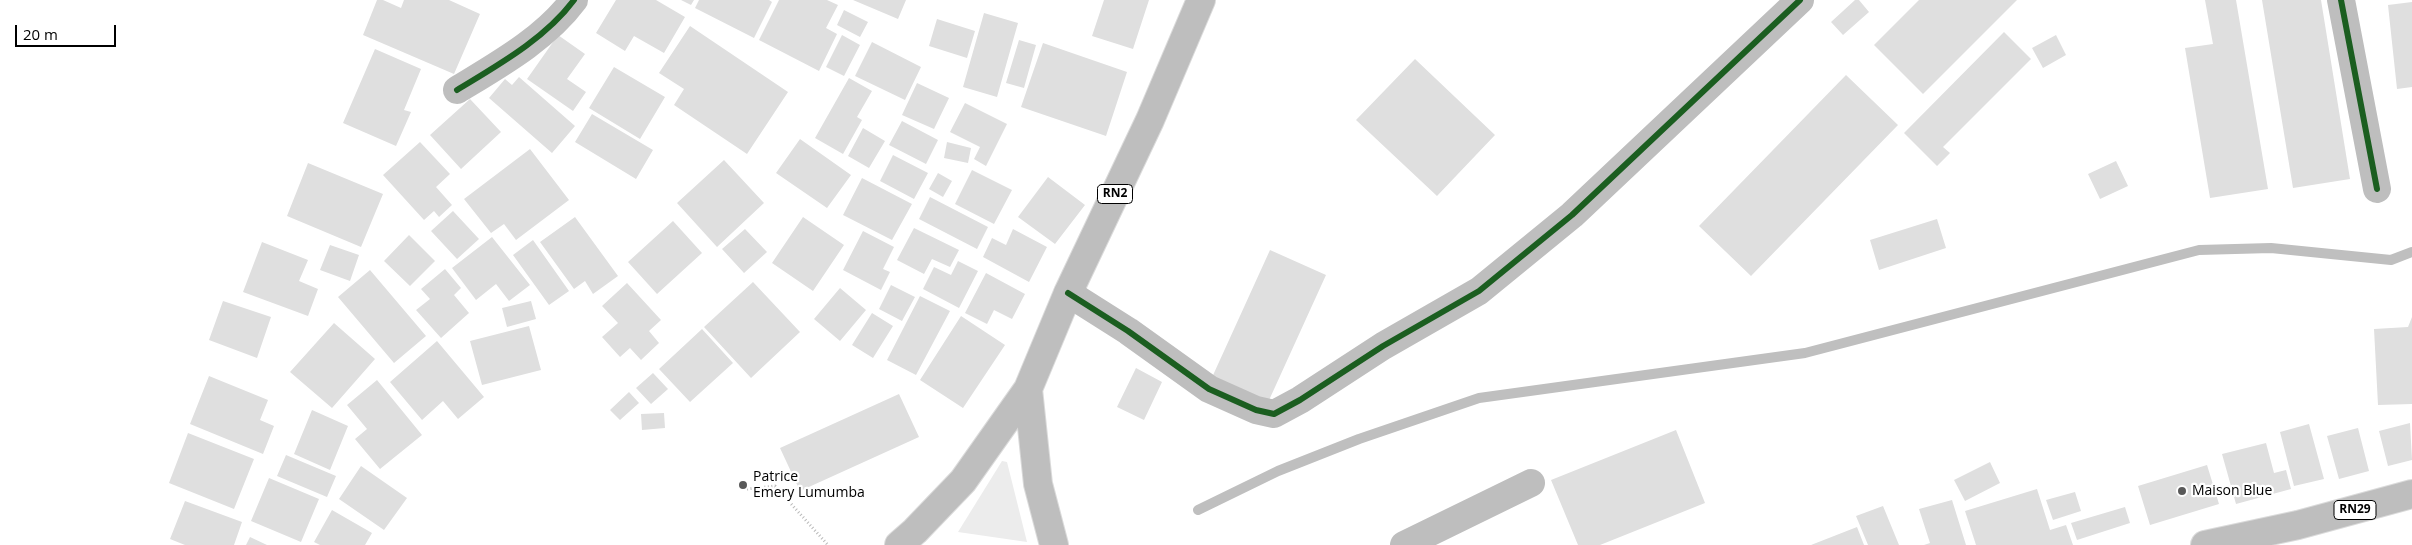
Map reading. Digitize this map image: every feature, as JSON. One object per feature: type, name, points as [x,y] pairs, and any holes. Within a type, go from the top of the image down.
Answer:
[{"type":"main road","points":[[457,90],[513,55],[563,14],[574,0]]},
{"type":"main road","name":"RN2","points":[[899,545],[963,481],[1028,389],[1068,293],[1150,120],[1202,0]]},
{"type":"main road","points":[[1068,293],[1128,331],[1209,389],[1256,410],[1274,414],[1300,400],[1383,346],[1479,291],[1572,215],[1800,0]]},
{"type":"main road","points":[[2341,0],[2377,189]]},
{"type":"main road","name":"RN2","points":[[1028,389],[1038,484],[1054,545]]},
{"type":"main road","points":[[1404,545],[1531,483]]},
{"type":"main road","name":"RN29","points":[[2205,545],[2298,525],[2412,494]]},
{"type":"path","points":[[747,489],[774,486],[828,545]]},
{"type":"shaded area","points":[[1002,461],[1007,462],[1027,542],[958,532]]},
{"type":"building","points":[[377,0],[383,0],[401,8],[404,0],[449,0],[480,14],[454,74],[363,35]]},
{"type":"building","points":[[616,0],[656,0],[685,17],[664,53],[634,36],[625,51],[596,33]]},
{"type":"building","points":[[681,0],[694,0],[691,5]]},
{"type":"building","points":[[699,0],[769,0],[772,2],[754,38],[695,8]]},
{"type":"building","points":[[779,0],[827,0],[838,5],[826,28],[837,34],[819,71],[759,40]]},
{"type":"building","points":[[853,0],[906,0],[898,19]]},
{"type":"building","points":[[1104,0],[1149,0],[1133,49],[1092,36]]},
{"type":"building","points":[[1855,0],[1859,0],[1869,12],[1843,35],[1831,22]]},
{"type":"building","points":[[1919,0],[2017,0],[1923,94],[1874,45]]},
{"type":"building","points":[[2205,0],[2236,0],[2268,189],[2210,198],[2185,48],[2213,44]]},
{"type":"building","points":[[2262,0],[2321,0],[2350,179],[2293,188]]},
{"type":"building","points":[[2412,2],[2412,87],[2397,89],[2388,5]]},
{"type":"building","points":[[844,10],[868,22],[860,37],[837,25]]},
{"type":"building","points":[[984,13],[1018,23],[997,97],[963,87]]},
{"type":"building","points":[[937,19],[975,31],[967,58],[929,46]]},
{"type":"building","points":[[690,26],[788,92],[747,154],[674,105],[684,89],[659,73]]},
{"type":"building","points":[[2004,32],[2031,59],[1943,147],[1950,153],[1937,166],[1904,133]]},
{"type":"building","points":[[558,35],[585,54],[567,79],[586,92],[573,111],[527,79]]},
{"type":"building","points":[[842,35],[860,45],[844,76],[826,67]]},
{"type":"building","points":[[2056,35],[2066,55],[2043,68],[2032,48]]},
{"type":"building","points":[[1019,40],[1036,45],[1024,88],[1006,83]]},
{"type":"building","points":[[872,42],[921,67],[905,100],[855,76]]},
{"type":"building","points":[[1043,43],[1127,72],[1106,136],[1021,107]]},
{"type":"building","points":[[375,49],[421,69],[404,110],[411,112],[396,146],[343,123]]},
{"type":"building","points":[[1415,59],[1495,135],[1437,196],[1356,120]]},
{"type":"building","points":[[614,67],[665,97],[640,139],[589,108]]},
{"type":"building","points":[[1846,75],[1898,125],[1751,276],[1699,226]]},
{"type":"building","points":[[519,77],[575,126],[552,153],[489,98],[505,79],[512,85]]},
{"type":"building","points":[[849,78],[872,91],[857,117],[862,120],[843,154],[815,138]]},
{"type":"building","points":[[917,83],[949,98],[934,129],[902,115]]},
{"type":"building","points":[[470,99],[501,132],[461,169],[430,135]]},
{"type":"building","points":[[965,103],[1007,124],[986,166],[974,159],[980,147],[950,132]]},
{"type":"building","points":[[592,114],[653,150],[636,179],[575,142]]},
{"type":"building","points":[[902,121],[938,140],[926,164],[889,145]]},
{"type":"building","points":[[863,128],[885,141],[869,168],[848,156]]},
{"type":"building","points":[[800,139],[851,175],[827,208],[776,173]]},
{"type":"building","points":[[420,142],[450,174],[436,187],[452,205],[439,217],[434,211],[424,220],[383,175]]},
{"type":"building","points":[[947,142],[971,148],[968,163],[944,158]]},
{"type":"building","points":[[530,149],[569,200],[516,240],[504,224],[491,233],[464,199]]},
{"type":"building","points":[[893,155],[928,173],[914,199],[880,181]]},
{"type":"building","points":[[724,160],[764,203],[717,247],[677,203]]},
{"type":"building","points":[[2116,161],[2128,186],[2100,199],[2088,174]]},
{"type":"building","points":[[308,163],[383,194],[361,247],[287,216]]},
{"type":"building","points":[[972,170],[1012,190],[994,224],[955,204]]},
{"type":"building","points":[[938,173],[952,181],[943,197],[929,189]]},
{"type":"building","points":[[1048,177],[1085,205],[1055,244],[1018,217]]},
{"type":"building","points":[[862,178],[912,204],[892,240],[843,215]]},
{"type":"building","points":[[930,197],[988,227],[977,249],[919,219]]},
{"type":"building","points":[[453,211],[479,239],[457,259],[431,231]]},
{"type":"building","points":[[575,217],[618,276],[593,294],[585,281],[574,289],[540,242]]},
{"type":"building","points":[[803,217],[844,245],[813,291],[772,263]]},
{"type":"building","points":[[1937,219],[1946,248],[1879,270],[1870,240]]},
{"type":"building","points":[[673,221],[702,253],[657,294],[628,262]]},
{"type":"building","points":[[914,228],[959,250],[950,267],[932,259],[924,274],[897,260]]},
{"type":"building","points":[[745,229],[767,252],[744,273],[722,249]]},
{"type":"building","points":[[1013,229],[1047,247],[1029,282],[983,257],[992,238],[1006,245]]},
{"type":"building","points":[[863,231],[894,247],[883,269],[890,272],[881,290],[843,270]]},
{"type":"building","points":[[409,235],[435,261],[410,286],[384,261]]},
{"type":"building","points":[[492,237],[530,285],[509,301],[496,284],[476,300],[452,268]]},
{"type":"building","points":[[533,240],[569,291],[549,305],[513,255]]},
{"type":"building","points":[[262,242],[308,260],[299,281],[318,289],[308,316],[243,292]]},
{"type":"building","points":[[330,245],[359,255],[350,281],[320,270]]},
{"type":"building","points":[[1270,250],[1326,275],[1265,409],[1209,384]]},
{"type":"building","points":[[958,261],[978,271],[959,308],[923,289],[934,267],[951,275]]},
{"type":"building","points":[[445,269],[461,288],[454,295],[469,313],[441,338],[416,310],[430,299],[421,289]]},
{"type":"building","points":[[370,270],[426,336],[394,363],[338,297]]},
{"type":"building","points":[[986,273],[1025,294],[1012,319],[994,310],[987,324],[965,313]]},
{"type":"building","points":[[753,282],[800,332],[751,378],[704,327]]},
{"type":"building","points":[[627,283],[661,320],[649,331],[659,343],[641,360],[630,348],[620,357],[602,337],[618,323],[602,306]]},
{"type":"building","points":[[891,285],[915,297],[902,321],[879,309]]},
{"type":"building","points":[[840,288],[866,310],[840,341],[814,319]]},
{"type":"building","points":[[920,296],[950,311],[916,375],[887,360]]},
{"type":"building","points":[[223,301],[271,317],[257,358],[209,340]]},
{"type":"building","points":[[531,301],[536,319],[507,327],[502,308]]},
{"type":"building","points":[[872,313],[893,326],[873,358],[852,345]]},
{"type":"building","points":[[961,316],[1005,345],[963,408],[920,380]]},
{"type":"building","points":[[2412,317],[2412,404],[2378,405],[2374,329],[2408,327]]},
{"type":"building","points":[[334,323],[375,359],[332,408],[290,372]]},
{"type":"building","points":[[529,326],[541,370],[482,385],[470,341]]},
{"type":"building","points":[[702,329],[733,363],[690,402],[659,369]]},
{"type":"building","points":[[437,341],[484,397],[458,419],[443,401],[422,420],[390,382]]},
{"type":"building","points":[[1136,368],[1162,382],[1144,420],[1117,407]]},
{"type":"building","points":[[653,373],[668,389],[651,404],[636,388]]},
{"type":"building","points":[[209,376],[268,400],[260,420],[274,426],[263,454],[190,424]]},
{"type":"building","points":[[377,380],[422,435],[380,469],[355,439],[367,429],[347,405]]},
{"type":"building","points":[[629,392],[639,403],[620,420],[610,410]]},
{"type":"building","points":[[899,394],[919,437],[800,491],[780,448]]},
{"type":"building","points":[[312,410],[348,426],[330,470],[294,454]]},
{"type":"building","points":[[664,413],[665,428],[642,430],[641,414]]},
{"type":"building","points":[[2410,423],[2412,460],[2388,466],[2379,431]]},
{"type":"building","points":[[2309,424],[2324,479],[2294,486],[2280,432]]},
{"type":"building","points":[[2358,428],[2369,471],[2339,479],[2327,436]]},
{"type":"building","points":[[1676,430],[1705,503],[1600,545],[1578,545],[1551,480]]},
{"type":"building","points":[[188,433],[254,459],[234,509],[169,483]]},
{"type":"building","points":[[2266,443],[2274,473],[2286,470],[2291,489],[2236,504],[2222,454]]},
{"type":"building","points":[[286,455],[336,476],[327,497],[277,476]]},
{"type":"building","points":[[1990,462],[2000,483],[1965,501],[1954,480]]},
{"type":"building","points":[[2207,465],[2219,504],[2150,525],[2138,486]]},
{"type":"building","points":[[361,466],[407,498],[384,530],[339,499]]},
{"type":"building","points":[[269,478],[319,499],[301,542],[251,521]]},
{"type":"building","points":[[2037,489],[2050,530],[2066,525],[2073,545],[1976,545],[1965,511]]},
{"type":"building","points":[[2075,492],[2081,511],[2053,520],[2046,500]]},
{"type":"building","points":[[1952,500],[1966,545],[1924,545],[1930,543],[1919,509]]},
{"type":"building","points":[[185,501],[242,522],[234,545],[185,545],[170,539]]},
{"type":"building","points":[[1883,506],[1899,545],[1868,545],[1856,516]]},
{"type":"building","points":[[2125,507],[2130,523],[2077,540],[2071,523]]},
{"type":"building","points":[[332,510],[372,533],[365,545],[320,545],[314,542]]},
{"type":"building","points":[[1857,527],[1864,545],[1811,545]]},
{"type":"building","points":[[250,537],[267,545],[246,545]]},
{"type":"waterway","points":[[1198,510],[1278,471],[1359,439],[1479,398],[1805,353],[2199,250],[2271,248],[2391,260],[2412,252]]},
{"type":"cycle path","points":[[457,90],[535,39],[574,0]]},
{"type":"cycle path","points":[[1068,293],[1128,331],[1209,389],[1256,410],[1274,414],[1300,400],[1383,346],[1479,291],[1572,215],[1800,0]]},
{"type":"cycle path","points":[[2341,0],[2377,189]]},
{"type":"place","name":"Patrice Emery Lumumba","points":[[743,485]]},
{"type":"place","name":"Maison Blue","points":[[2182,491]]}]
